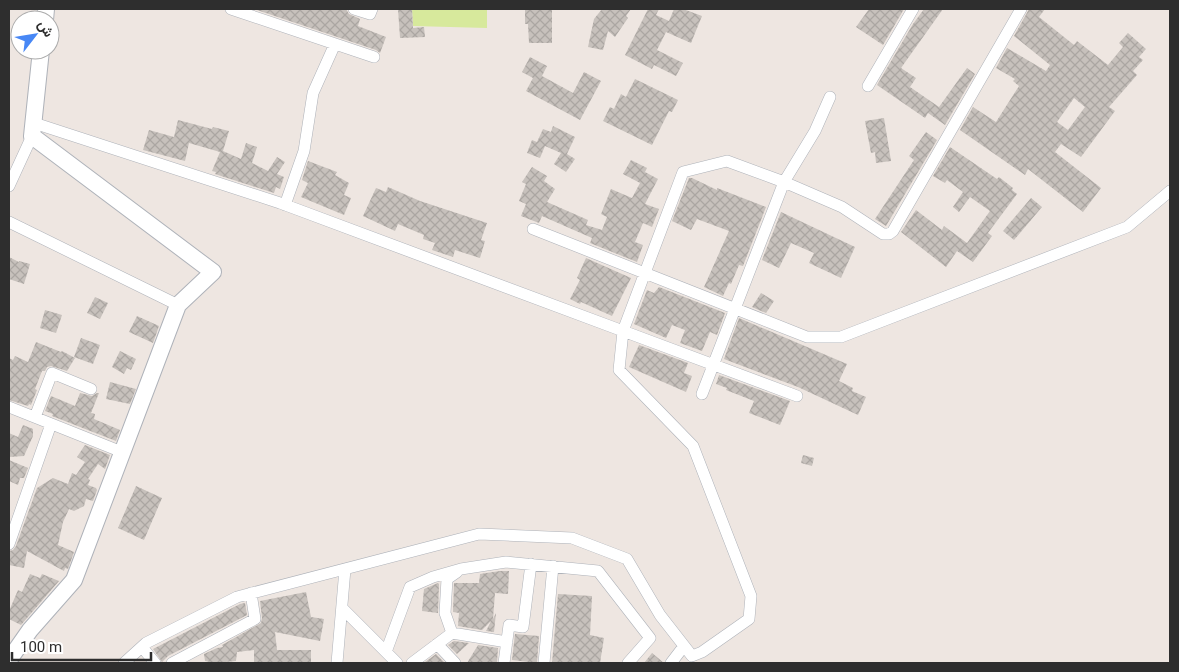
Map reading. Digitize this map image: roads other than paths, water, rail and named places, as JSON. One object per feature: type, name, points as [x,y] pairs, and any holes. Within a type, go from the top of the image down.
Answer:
[{"type":"street","points":[[231,9],[374,57]]},
{"type":"street","points":[[354,9],[370,14],[372,9]]},
{"type":"street","points":[[868,86],[913,9]]},
{"type":"street","points":[[124,663],[142,647],[237,596],[479,534],[572,538],[627,559],[660,615],[692,656],[702,652],[749,619],[751,596],[693,446],[619,370],[623,331],[683,172],[727,161],[784,182],[842,207],[882,234],[891,233],[1021,9]]},
{"type":"street","points":[[285,205],[304,150],[313,93],[334,44]]},
{"type":"street","points":[[9,186],[33,129],[40,60]]},
{"type":"street","points":[[702,394],[784,182],[815,131],[830,97]]},
{"type":"street","points":[[33,129],[285,205],[796,396]]},
{"type":"street","points":[[9,660],[30,630],[74,580],[178,304],[213,272],[33,129]]},
{"type":"street","points":[[533,229],[807,337],[841,337],[1127,227],[1170,191]]},
{"type":"street","points":[[9,222],[178,304]]},
{"type":"street","points":[[35,417],[52,372],[91,389]]},
{"type":"street","points":[[9,407],[122,452]]},
{"type":"street","points":[[9,544],[52,424]]},
{"type":"street","points":[[386,652],[410,587],[433,577],[461,569],[506,562],[598,571],[650,638],[628,663]]},
{"type":"street","points":[[504,663],[509,625],[523,627],[531,564]]},
{"type":"street","points":[[544,663],[553,566]]},
{"type":"street","points":[[337,663],[345,569]]},
{"type":"street","points":[[452,634],[445,613],[447,578],[461,569]]},
{"type":"street","points":[[172,663],[255,619],[251,593]]},
{"type":"street","points":[[342,608],[397,663]]},
{"type":"street","points":[[412,663],[452,634],[507,642]]},
{"type":"street","points":[[437,644],[455,663]]},
{"type":"street","points":[[671,663],[684,646]]},
{"type":"street","points":[[142,647],[155,663]]},
{"type":"street","points":[[702,652],[707,663]]}]
